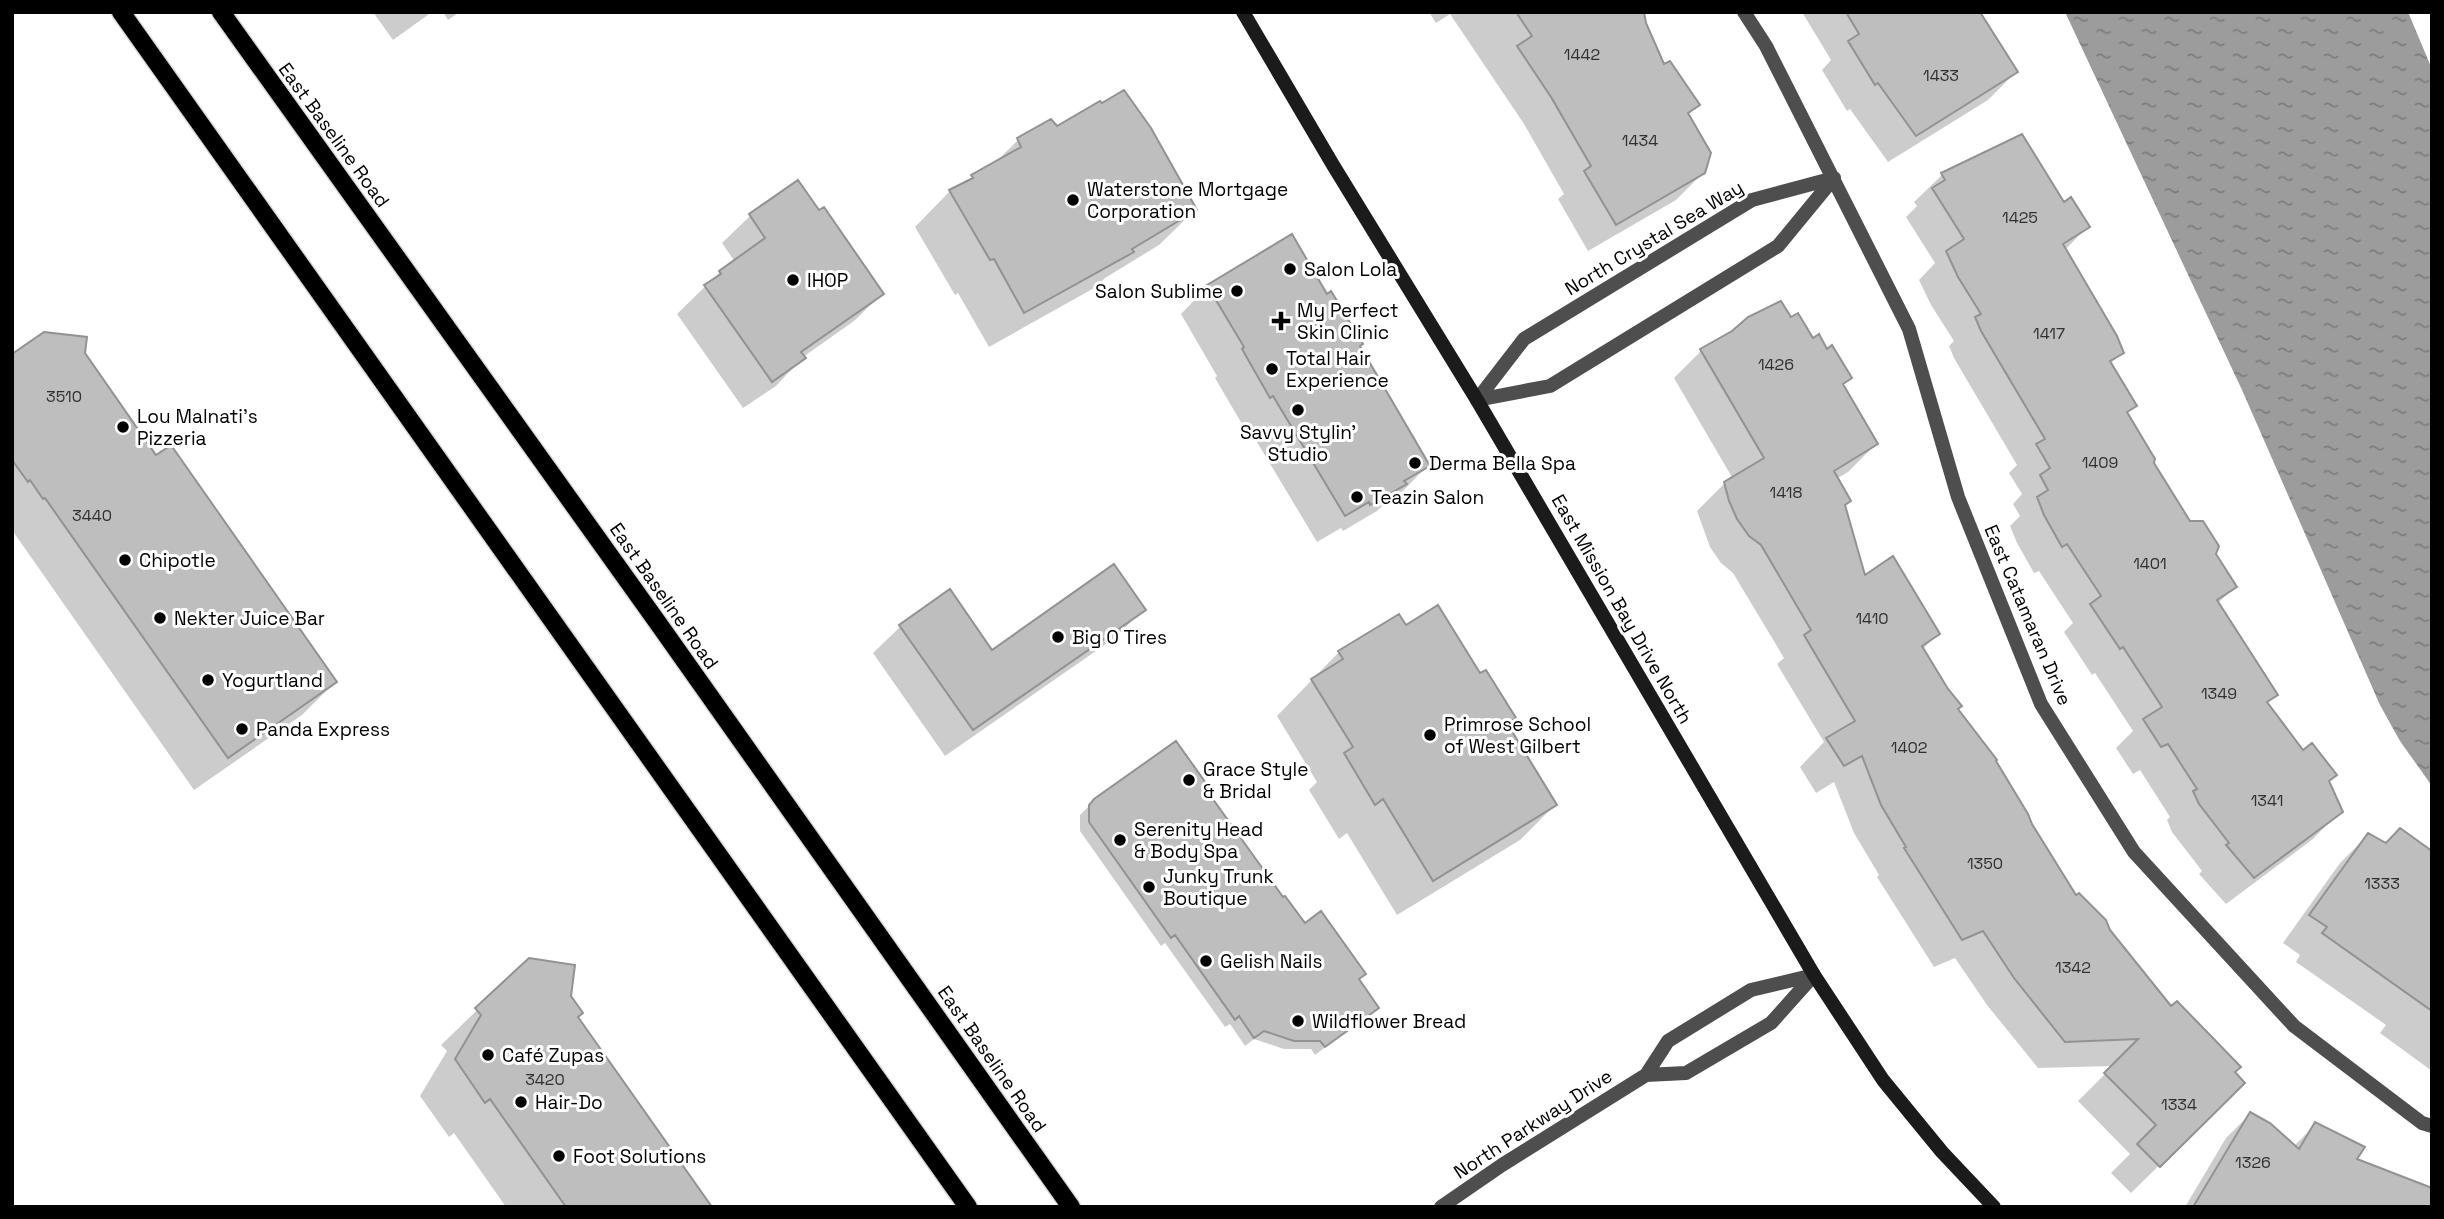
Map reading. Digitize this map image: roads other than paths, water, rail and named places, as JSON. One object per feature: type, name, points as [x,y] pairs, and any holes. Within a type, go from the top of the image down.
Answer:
[{"type":"main road","points":[[121,12],[968,1207]]},
{"type":"main road","name":"East Baseline Road","points":[[220,12],[650,612],[1070,1207]]},
{"type":"street","name":"East Mission Bay Drive North","points":[[1243,12],[1477,400],[1814,975],[1883,1080],[1942,1152],[1994,1207]]},
{"type":"street","name":"East Catamaran Drive","points":[[1744,12],[1766,46],[1909,329],[1958,497],[2041,704],[2134,852],[2294,1026],[2422,1123],[2432,1126]]},
{"type":"street","points":[[1477,400],[1550,386],[1778,246],[1834,178]]},
{"type":"street","name":"North Crystal Sea Way","points":[[1477,400],[1524,339],[1752,200],[1834,178]]},
{"type":"street","name":"North Parkway Drive","points":[[1646,1075],[1686,1073],[1771,1023],[1814,975]]},
{"type":"street","name":"North Parkway Drive","points":[[1441,1207],[1502,1165],[1646,1075],[1668,1041],[1751,990],[1814,975]]},
{"type":"water","points":[[2065,12],[2408,12],[2432,69],[2432,786],[2400,741],[2380,705],[2242,390]]},
{"type":"place","name":"Waterstone Mortgage Corporation","points":[[1073,200]]},
{"type":"place","name":"Salon Lola","points":[[1290,269]]},
{"type":"place","name":"IHOP","points":[[793,280]]},
{"type":"place","name":"Salon Sublime","points":[[1237,291]]},
{"type":"place","name":"My Perfect Skin Clinic","points":[[1281,321]]},
{"type":"place","name":"Total Hair Experience","points":[[1272,369]]},
{"type":"place","name":"Savvy Stylin' Studio","points":[[1298,410]]},
{"type":"place","name":"Lou Malnati's Pizzeria","points":[[123,427]]},
{"type":"place","name":"Derma Bella Spa","points":[[1415,463]]},
{"type":"place","name":"Teazin Salon","points":[[1357,497]]},
{"type":"place","name":"Chipotle","points":[[125,560]]},
{"type":"place","name":"Nekter Juice Bar","points":[[160,618]]},
{"type":"place","name":"Big O Tires","points":[[1058,637]]},
{"type":"place","name":"Yogurtland","points":[[208,680]]},
{"type":"place","name":"Panda Express","points":[[242,729]]},
{"type":"place","name":"Primrose School of West Gilbert","points":[[1430,735]]},
{"type":"place","name":"Grace Style & Bridal","points":[[1189,780]]},
{"type":"place","name":"Serenity Head & Body Spa","points":[[1120,840]]},
{"type":"place","name":"Junky Trunk Boutique","points":[[1149,887]]},
{"type":"place","name":"Gelish Nails","points":[[1206,961]]},
{"type":"place","name":"Wildflower Bread","points":[[1298,1021]]},
{"type":"place","name":"Café Zupas","points":[[488,1055]]},
{"type":"place","name":"Hair-Do","points":[[521,1102]]},
{"type":"place","name":"Foot Solutions","points":[[559,1156]]}]
